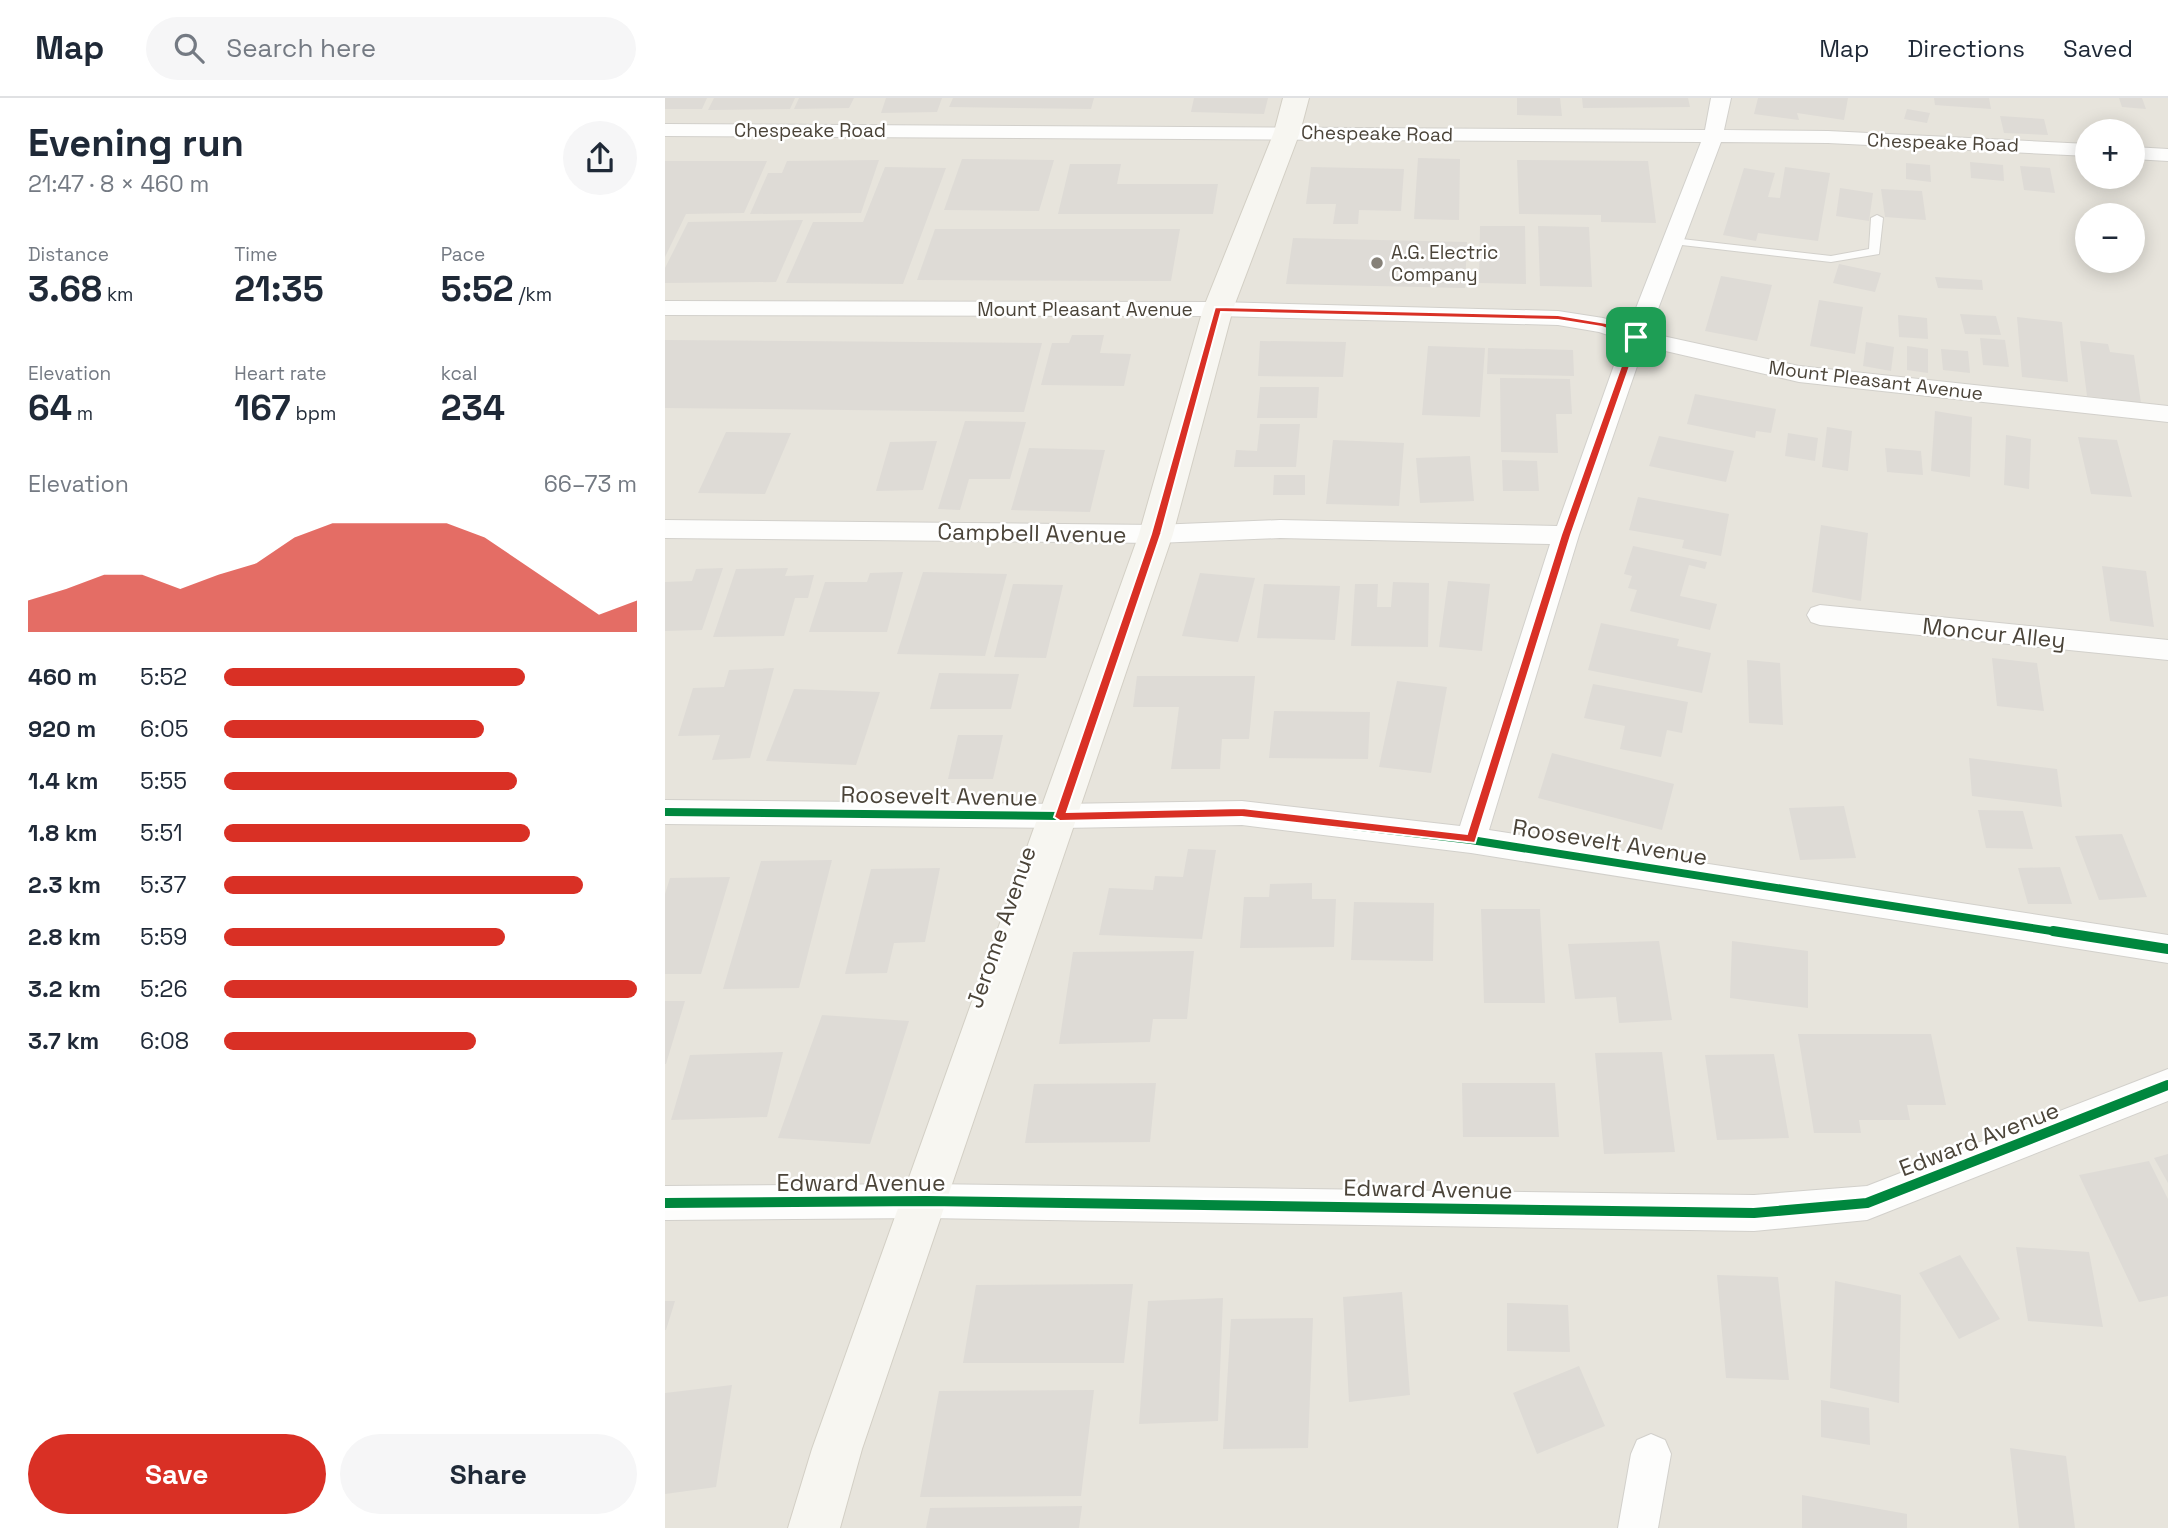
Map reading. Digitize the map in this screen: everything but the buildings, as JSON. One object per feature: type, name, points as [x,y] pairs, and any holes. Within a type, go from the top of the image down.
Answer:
[{"type":"street","points":[[1471,840],[1566,535],[1636,337],[1713,138],[1721,98]]},
{"type":"street","name":"Chespeake Road","points":[[665,130],[1291,115],[1713,138],[1828,137],[2075,149]]},
{"type":"street","name":"Jerome Avenue","points":[[814,1528],[837,1449],[1060,817],[1156,534],[1218,309],[1291,115]]},
{"type":"street","points":[[2145,154],[2168,155]]},
{"type":"street","name":"Mount Pleasant Avenue","points":[[665,307],[1218,309],[1558,317],[1603,325],[1636,337],[1799,374],[2168,414]]},
{"type":"street","name":"Campbell Avenue","points":[[665,529],[1156,534],[1280,529],[1566,535]]},
{"type":"street","name":"Moncur Alley","points":[[1820,615],[2168,650]]},
{"type":"street","name":"Roosevelt Avenue","points":[[665,812],[1060,817],[1242,813],[1471,840],[2168,949]]},
{"type":"street","name":"Edward Avenue","points":[[665,1203],[926,1201],[1754,1213],[1867,1203],[2168,1085]]},
{"type":"street","points":[[1639,1528],[1651,1454]]},
{"type":"lane","points":[[1673,241],[1831,259],[1875,252],[1877,218]]},
{"type":"shaded area","points":[[665,98],[2168,98],[2168,1528],[665,1528]]},
{"type":"cycle path","points":[[665,812],[1060,816],[1242,813],[1471,840],[2168,949]]},
{"type":"cycle path","points":[[665,1203],[926,1201],[1754,1213],[1867,1203],[2168,1085]]},
{"type":"place","name":"A.G. Electric Company","points":[[1377,263]]},
{"type":"route","points":[[1218,309],[1558,317],[1603,325],[1636,337],[1566,535],[1471,840],[1242,813],[1060,817],[1156,534],[1218,309]]}]
